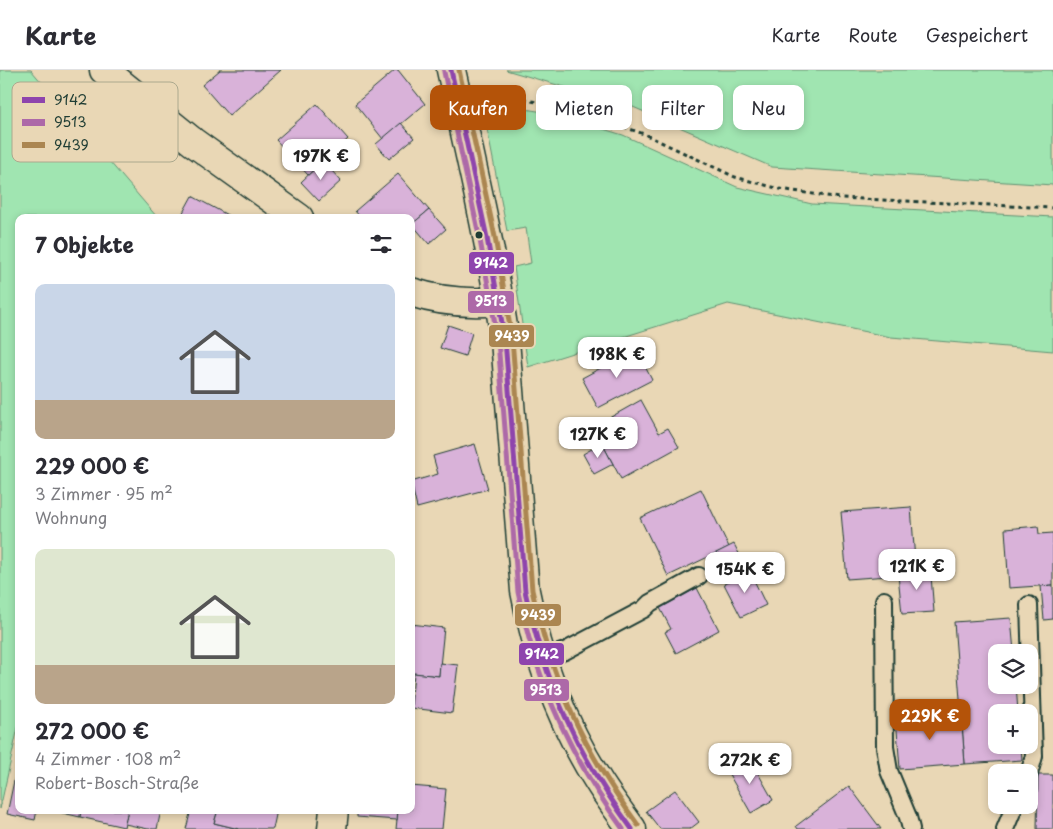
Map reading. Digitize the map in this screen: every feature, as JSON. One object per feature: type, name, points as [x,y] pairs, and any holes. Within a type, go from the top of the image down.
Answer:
[{"type":"main road","points":[[104,70],[119,82]]},
{"type":"main road","points":[[454,82],[500,301],[526,591],[532,626],[541,659],[575,740],[599,783],[632,829]]},
{"type":"main road","points":[[178,130],[293,214]]},
{"type":"main road","points":[[415,293],[467,303],[500,301]]},
{"type":"main road","points":[[332,829],[334,814]]},
{"type":"lane","points":[[541,659],[565,650],[644,609],[650,603],[698,576]]},
{"type":"lane","points":[[884,600],[885,747],[889,771],[908,816],[911,829]]},
{"type":"lane","points":[[1029,605],[1034,756],[1032,764]]},
{"type":"lane","points":[[1005,829],[1011,814]]},
{"type":"path","points":[[454,82],[473,91],[550,104],[644,134],[735,177],[780,189],[840,198],[1053,208]]},
{"type":"green space","points":[[0,70],[31,70],[41,82],[12,82],[12,162],[110,162],[154,214],[15,214],[15,741],[0,809]]},
{"type":"green space","points":[[506,70],[1053,70],[1053,185],[772,167],[686,130],[723,130],[723,85],[642,85],[642,111],[632,107],[632,85],[557,85]]},
{"type":"green space","points":[[526,109],[536,111],[536,130],[606,130],[623,135],[737,187],[812,204],[1053,217],[1053,351],[891,337],[728,304],[528,367],[514,267],[531,263],[526,228],[507,231],[487,130],[526,130]]},
{"type":"building","points":[[220,70],[281,70],[229,116],[202,85]]},
{"type":"building","points":[[395,70],[398,70],[425,104],[383,139],[355,104]]},
{"type":"building","points":[[317,104],[348,139],[308,175],[276,140]]},
{"type":"building","points":[[401,123],[414,138],[389,159],[376,144]]},
{"type":"building","points":[[323,161],[341,181],[319,201],[301,182]]},
{"type":"building","points":[[398,174],[429,210],[415,222],[415,214],[358,214],[355,211]]},
{"type":"building","points":[[192,196],[226,214],[182,214]]},
{"type":"building","points":[[429,210],[446,229],[429,244],[415,228],[415,222]]},
{"type":"building","points":[[448,325],[472,333],[465,356],[440,348]]},
{"type":"building","points":[[636,349],[652,380],[598,408],[582,378]]},
{"type":"building","points":[[641,400],[659,433],[668,428],[679,447],[621,479],[602,443],[611,438],[602,422]]},
{"type":"building","points":[[602,443],[613,464],[594,474],[583,454]]},
{"type":"building","points":[[475,444],[488,489],[417,508],[415,481],[438,474],[433,456]]},
{"type":"building","points":[[701,489],[729,547],[668,576],[640,518]]},
{"type":"building","points":[[911,507],[916,574],[847,579],[841,512]]},
{"type":"building","points":[[1038,526],[1039,534],[1053,533],[1053,585],[1009,588],[1005,529]]},
{"type":"building","points":[[734,544],[747,569],[720,582],[708,557]]},
{"type":"building","points":[[930,564],[934,612],[902,614],[898,575],[916,574],[916,565]]},
{"type":"building","points":[[750,572],[766,605],[741,617],[724,584]]},
{"type":"building","points":[[1053,585],[1053,619],[1044,620],[1041,586]]},
{"type":"building","points":[[697,588],[719,630],[676,653],[665,632],[671,629],[660,608]]},
{"type":"building","points":[[1011,618],[1013,644],[988,644],[988,694],[1017,694],[1017,704],[988,704],[988,754],[1022,754],[1022,760],[965,764],[954,622]]},
{"type":"building","points":[[415,624],[444,628],[439,676],[415,673]]},
{"type":"building","points":[[440,663],[458,665],[452,713],[415,708],[415,673],[439,676]]},
{"type":"building","points":[[961,712],[965,764],[900,769],[896,717]]},
{"type":"building","points":[[749,757],[773,800],[751,813],[726,769]]},
{"type":"building","points":[[1038,775],[1053,775],[1053,829],[1037,829]]},
{"type":"building","points":[[15,776],[15,814],[36,814],[35,820],[7,814]]},
{"type":"building","points":[[415,786],[446,789],[442,829],[396,829],[398,814],[415,814]]},
{"type":"building","points":[[849,786],[881,829],[798,829],[796,826]]},
{"type":"building","points":[[675,790],[699,822],[690,829],[660,829],[646,811]]},
{"type":"building","points":[[67,814],[80,814],[80,817]]},
{"type":"building","points":[[80,814],[127,814],[124,827],[80,817]]},
{"type":"building","points":[[127,814],[160,814],[157,829],[125,824]]},
{"type":"building","points":[[190,814],[217,814],[214,823],[239,829],[186,829]]},
{"type":"building","points":[[217,814],[276,814],[273,829],[239,829],[214,823]]},
{"type":"building","points":[[357,814],[398,814],[397,820],[357,817]]},
{"type":"transit line","name":"9142","points":[[451,70],[487,238],[505,340],[525,591],[533,625],[553,687],[579,745],[594,773],[632,829]]},
{"type":"transit line","name":"9439","points":[[459,70],[495,237],[512,339],[532,590],[549,655],[572,714],[601,769],[638,825]]},
{"type":"transit line","name":"9513","points":[[444,72],[480,240],[498,341],[518,592],[525,624],[534,656],[557,716],[587,774],[623,829]]}]
